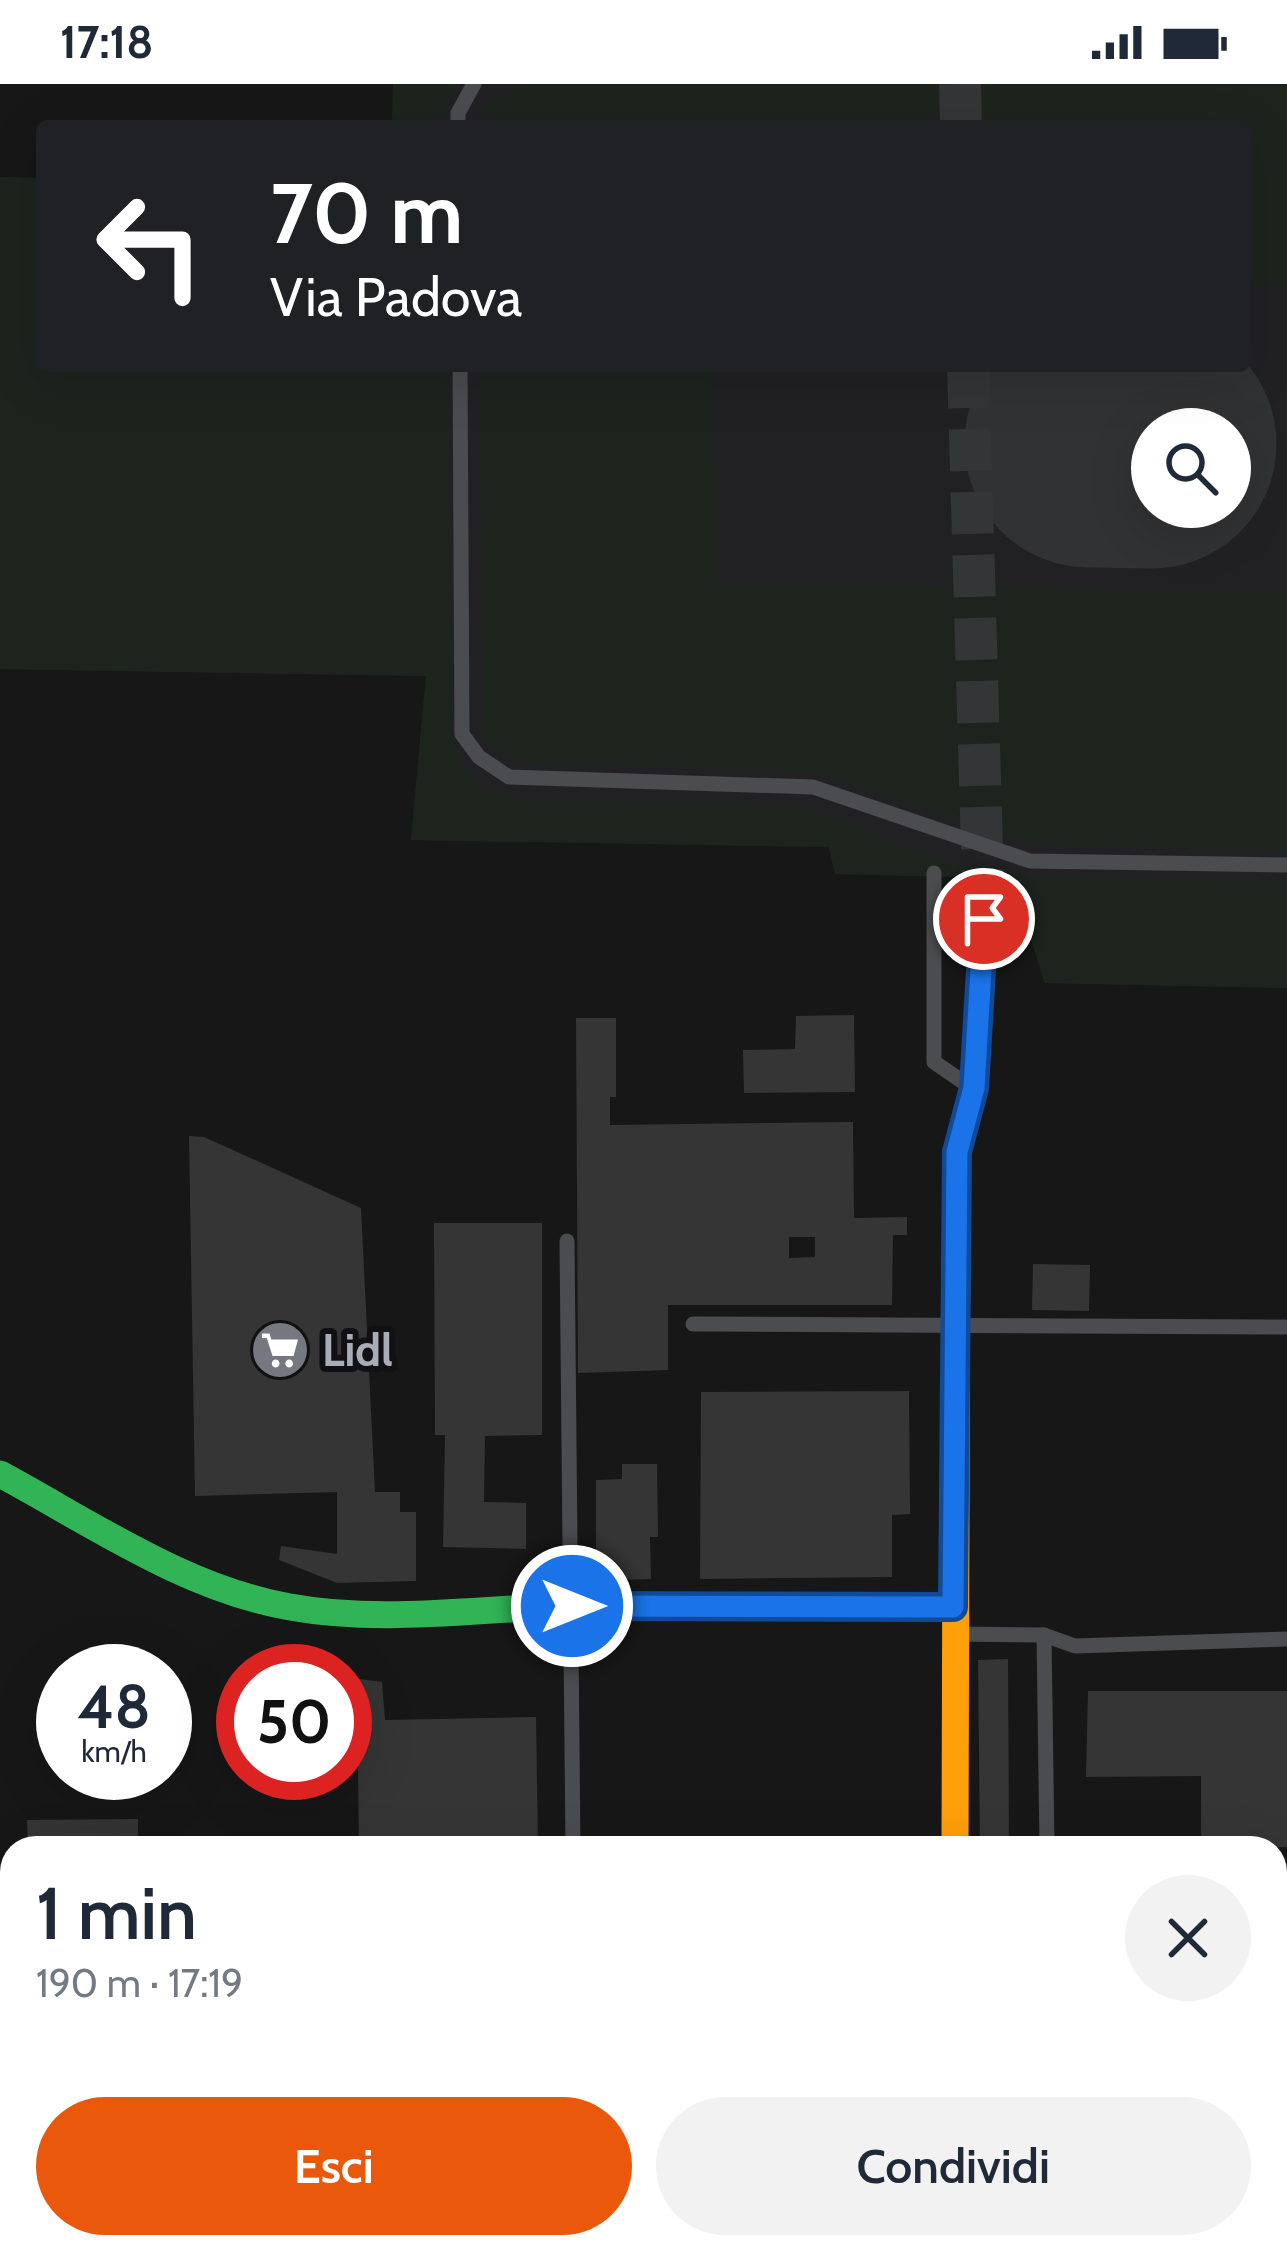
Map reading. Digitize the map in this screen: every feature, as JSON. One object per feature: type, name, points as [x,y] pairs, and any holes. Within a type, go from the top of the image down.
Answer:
[{"type":"main road","points":[[955,1836],[957,1152],[974,1088],[984,919]]},
{"type":"main road","points":[[0,1474],[199,1580],[286,1607],[351,1615],[572,1606],[953,1620]]},
{"type":"lane","points":[[458,120],[474,84]]},
{"type":"lane","points":[[460,372],[462,734],[479,757],[509,777],[814,787],[1030,861],[1287,865]]},
{"type":"lane","points":[[934,873],[934,1062],[974,1088]]},
{"type":"lane","points":[[567,1241],[573,1836]]},
{"type":"lane","points":[[693,1324],[1285,1328]]},
{"type":"lane","points":[[953,1620],[1044,1635],[1075,1646],[1287,1639]]},
{"type":"lane","points":[[1044,1635],[1047,1836]]},
{"type":"shaded area","points":[[393,84],[1287,84],[1287,988],[1045,983],[1022,912],[956,911],[955,877],[835,874],[829,847],[411,840],[426,676],[0,669],[0,177],[36,178],[36,372],[1251,372],[1251,120],[392,120]]},
{"type":"shaded area","points":[[393,84],[461,84],[443,110],[443,120],[392,120]]},
{"type":"shaded area","points":[[521,84],[1287,84],[1287,286],[1251,285],[1251,120],[482,120],[489,105]]},
{"type":"shaded area","points":[[0,177],[36,178],[36,372],[447,372],[452,733],[464,770],[480,785],[516,800],[804,806],[944,862],[1025,876],[1287,882],[1287,988],[1045,983],[1022,912],[956,911],[955,877],[835,874],[829,847],[411,840],[426,676],[0,669]]},
{"type":"shaded area","points":[[479,372],[709,372],[713,583],[1287,592],[1287,851],[1034,845],[816,772],[513,762],[486,738]]},
{"type":"building","points":[[854,1015],[855,1092],[744,1093],[743,1050],[795,1049],[796,1016]]},
{"type":"building","points":[[576,1018],[616,1018],[616,1097],[610,1097],[610,1125],[853,1122],[854,1218],[907,1217],[907,1235],[893,1235],[892,1305],[668,1305],[668,1370],[578,1373]],"holes":[[[789,1237],[815,1237],[815,1257],[789,1258]]]},
{"type":"building","name":"Lidl","points":[[189,1136],[204,1137],[361,1208],[375,1492],[400,1492],[400,1512],[416,1512],[416,1581],[337,1583],[279,1560],[281,1546],[337,1554],[337,1492],[195,1496]]},
{"type":"building","points":[[434,1223],[542,1223],[542,1435],[485,1436],[484,1502],[526,1503],[526,1549],[443,1547],[445,1435],[435,1435]]},
{"type":"building","points":[[1033,1264],[1090,1265],[1089,1311],[1032,1310]]},
{"type":"building","points":[[909,1391],[910,1514],[892,1515],[892,1577],[700,1579],[701,1392]]},
{"type":"building","points":[[622,1464],[657,1464],[658,1537],[650,1537],[651,1579],[616,1580],[616,1563],[596,1563],[596,1480],[622,1479]]},
{"type":"building","points":[[1008,1659],[1009,1836],[980,1836],[978,1660]]},
{"type":"building","points":[[372,1681],[382,1682],[385,1720],[536,1717],[538,1836],[359,1836],[358,1800],[372,1800]]},
{"type":"building","points":[[1088,1691],[1287,1691],[1287,1836],[1201,1836],[1201,1776],[1086,1777]]},
{"type":"building","points":[[138,1819],[138,1836],[28,1836],[27,1820]]},
{"type":"runway","points":[[1089,443],[1131,444]]},
{"type":"tunnel","points":[[960,84],[961,120]]},
{"type":"tunnel","points":[[968,372],[984,918]]},
{"type":"traffic: fast","points":[[0,1474],[177,1570],[214,1586],[290,1607],[402,1615],[591,1606]]},
{"type":"traffic: slow","points":[[955,1836],[957,1152],[974,1089],[984,918]]},
{"type":"traffic: slow","points":[[591,1606],[954,1607]]},
{"type":"place","name":"Lidl","points":[[280,1350]]},
{"type":"route","points":[[572,1606],[953,1607],[957,1152],[974,1088],[984,919]]}]
